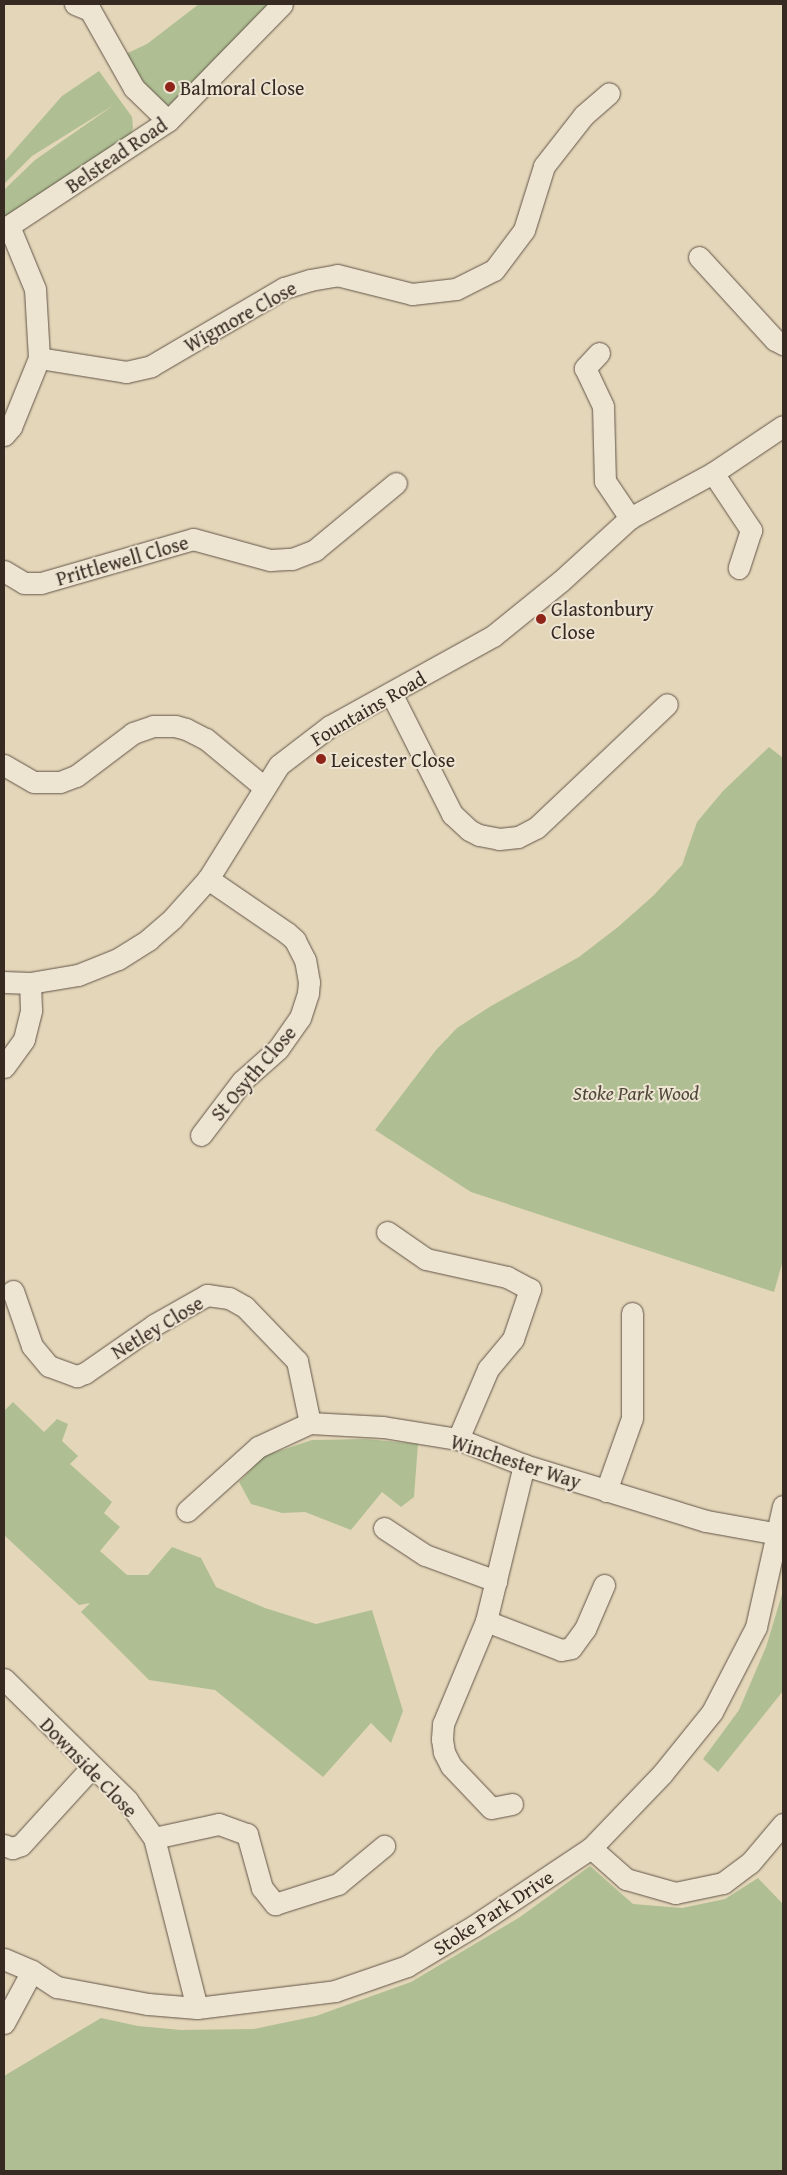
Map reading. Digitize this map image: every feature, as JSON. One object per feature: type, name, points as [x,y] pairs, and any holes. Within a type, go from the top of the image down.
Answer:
[{"type":"street","name":"Belstead Road","points":[[7,228],[168,121],[282,4]]},
{"type":"street","points":[[86,6],[134,88],[168,121]]},
{"type":"street","name":"Wigmore Close","points":[[39,358],[126,372],[151,366],[284,288],[310,280],[337,275],[412,294],[456,288],[494,270],[524,230],[544,166],[584,115],[609,93]]},
{"type":"street","points":[[4,435],[11,427],[39,358],[35,289],[7,228]]},
{"type":"street","points":[[700,257],[774,340],[783,344]]},
{"type":"street","points":[[598,353],[585,368],[603,406],[605,481],[630,518]]},
{"type":"street","name":"Fountains Road","points":[[4,982],[30,983],[78,975],[102,966],[133,950],[173,918],[208,879],[279,765],[330,726],[493,636],[561,581],[630,518],[713,473],[783,426]]},
{"type":"street","points":[[713,473],[751,530],[739,568]]},
{"type":"street","name":"Prittlewell Close","points":[[4,571],[24,584],[41,583],[193,539],[270,560],[292,559],[316,550],[396,483]]},
{"type":"street","points":[[391,693],[452,814],[469,830],[480,835],[499,839],[518,837],[536,828],[667,704]]},
{"type":"street","points":[[4,765],[34,782],[60,782],[76,776],[133,733],[154,726],[175,726],[206,739],[264,787]]},
{"type":"street","name":"St Osyth Close","points":[[201,1135],[242,1081],[278,1049],[289,1034],[300,1018],[308,993],[309,982],[306,960],[295,940],[287,932],[208,879]]},
{"type":"street","points":[[4,1067],[24,1039],[31,1010],[30,983]]},
{"type":"street","points":[[387,1232],[426,1258],[507,1277],[530,1289],[513,1339],[488,1369],[458,1439]]},
{"type":"street","name":"Netley Close","points":[[13,1291],[32,1346],[49,1366],[77,1376],[85,1373],[154,1325],[207,1296],[229,1298],[245,1306],[297,1361],[310,1423]]},
{"type":"street","points":[[606,1490],[632,1418],[632,1313]]},
{"type":"street","name":"Winchester Way","points":[[187,1511],[258,1446],[310,1423],[383,1427],[458,1439],[524,1465],[706,1520],[779,1534]]},
{"type":"street","points":[[512,1804],[491,1808],[451,1766],[444,1752],[442,1739],[443,1724],[486,1621],[524,1465]]},
{"type":"street","name":"Stoke Park Drive","points":[[4,1959],[58,1987],[148,2004],[197,2008],[335,1991],[407,1966],[474,1926],[591,1848],[662,1774],[712,1712],[756,1627],[779,1534],[783,1506]]},
{"type":"street","points":[[384,1528],[425,1554],[496,1581]]},
{"type":"street","points":[[486,1621],[561,1650],[571,1648],[585,1629],[604,1585]]},
{"type":"street","name":"Downside Close","points":[[4,1679],[127,1800],[154,1838],[197,2008]]},
{"type":"street","points":[[4,1845],[12,1848],[21,1845],[92,1767]]},
{"type":"street","points":[[154,1838],[219,1824],[247,1834],[262,1888],[275,1904],[338,1884],[384,1846]]},
{"type":"street","points":[[591,1848],[626,1879],[674,1893],[723,1883],[750,1863],[783,1824]]},
{"type":"street","points":[[4,2022],[32,1972]]},
{"type":"green space","points":[[199,4],[291,4],[269,33],[233,68],[184,106],[161,104],[117,58],[147,44]]},
{"type":"green space","points":[[99,71],[132,117],[133,128],[127,148],[4,231],[4,190],[35,160],[114,105],[32,156],[4,184],[4,162],[62,96]]},
{"type":"green space","name":"Stoke Park Wood","points":[[769,747],[783,758],[783,1260],[774,1292],[471,1192],[375,1130],[436,1050],[457,1028],[491,1006],[579,957],[618,927],[653,896],[682,865],[697,822],[723,791]]},
{"type":"green space","points":[[13,1402],[44,1432],[57,1419],[68,1424],[62,1441],[78,1456],[70,1464],[112,1502],[104,1513],[120,1527],[100,1551],[127,1575],[148,1575],[172,1547],[201,1558],[216,1587],[265,1608],[316,1624],[372,1610],[403,1711],[391,1743],[371,1723],[323,1777],[215,1690],[149,1680],[81,1612],[90,1603],[79,1605],[4,1535],[4,1411]]},
{"type":"green space","points":[[366,1439],[418,1444],[414,1497],[401,1507],[382,1492],[351,1530],[305,1512],[282,1513],[251,1504],[239,1482],[264,1456],[312,1440]]},
{"type":"green space","points":[[783,1591],[783,1691],[718,1772],[703,1759],[739,1710],[766,1647]]},
{"type":"green space","points":[[590,1866],[633,1904],[682,1908],[725,1899],[758,1878],[783,1904],[783,2171],[4,2171],[4,2076],[101,2018],[138,2026],[181,2030],[254,2029],[316,2016],[411,1982],[520,1917]]},
{"type":"place","name":"Balmoral Close","points":[[170,87]]},
{"type":"place","name":"Glastonbury Close","points":[[541,619]]},
{"type":"place","name":"Leicester Close","points":[[321,759]]}]
